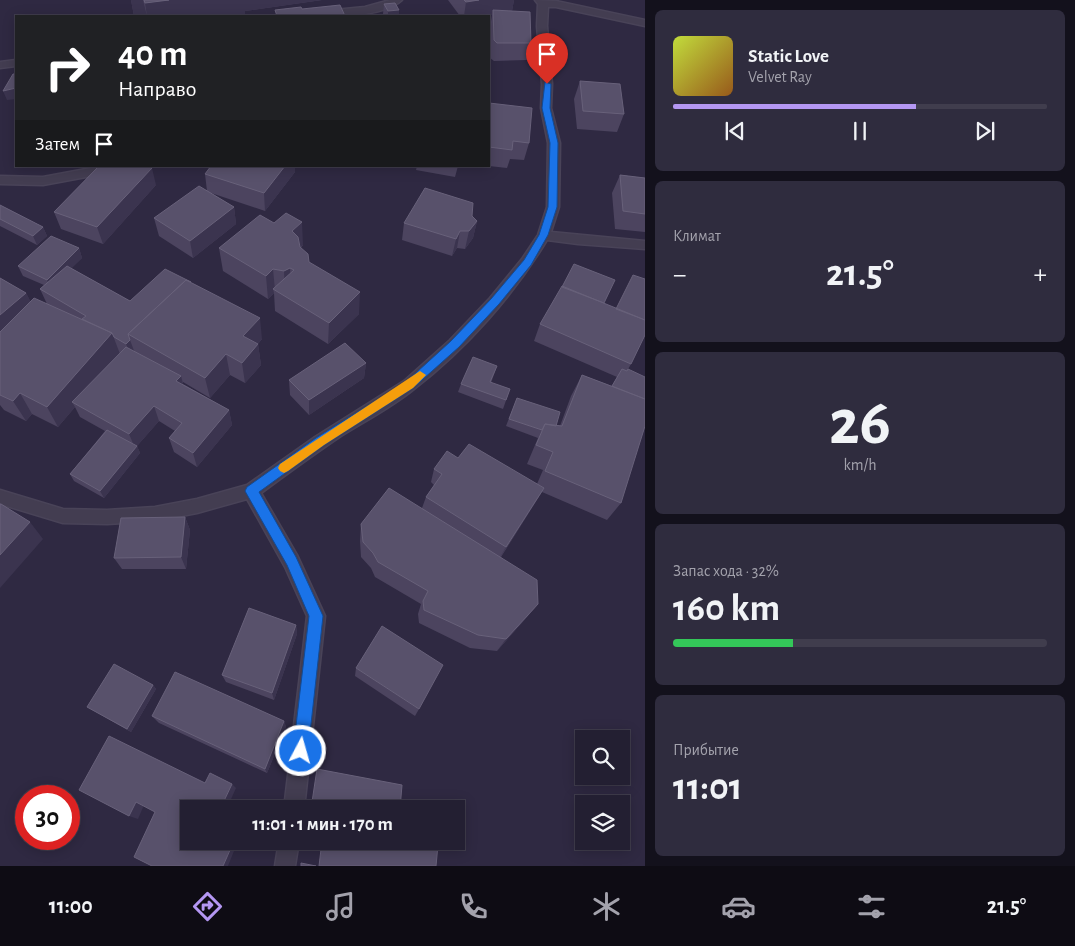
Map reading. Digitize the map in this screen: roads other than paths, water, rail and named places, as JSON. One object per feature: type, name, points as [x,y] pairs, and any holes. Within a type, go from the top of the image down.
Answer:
[{"type":"street","points":[[313,15],[370,9],[392,4],[397,0]]},
{"type":"street","points":[[0,497],[63,516],[108,517],[155,514],[197,506],[251,491],[320,442],[410,385],[455,344],[495,302],[527,262],[544,235],[553,207],[554,143],[541,108],[547,84],[542,2],[645,23]]},
{"type":"street","points":[[0,65],[15,63]]},
{"type":"street","points":[[0,180],[43,181],[119,167]]},
{"type":"street","points":[[544,235],[578,240],[645,245]]},
{"type":"street","points":[[251,491],[291,561],[316,616],[295,800]]},
{"type":"street","points":[[285,866],[288,850]]}]
